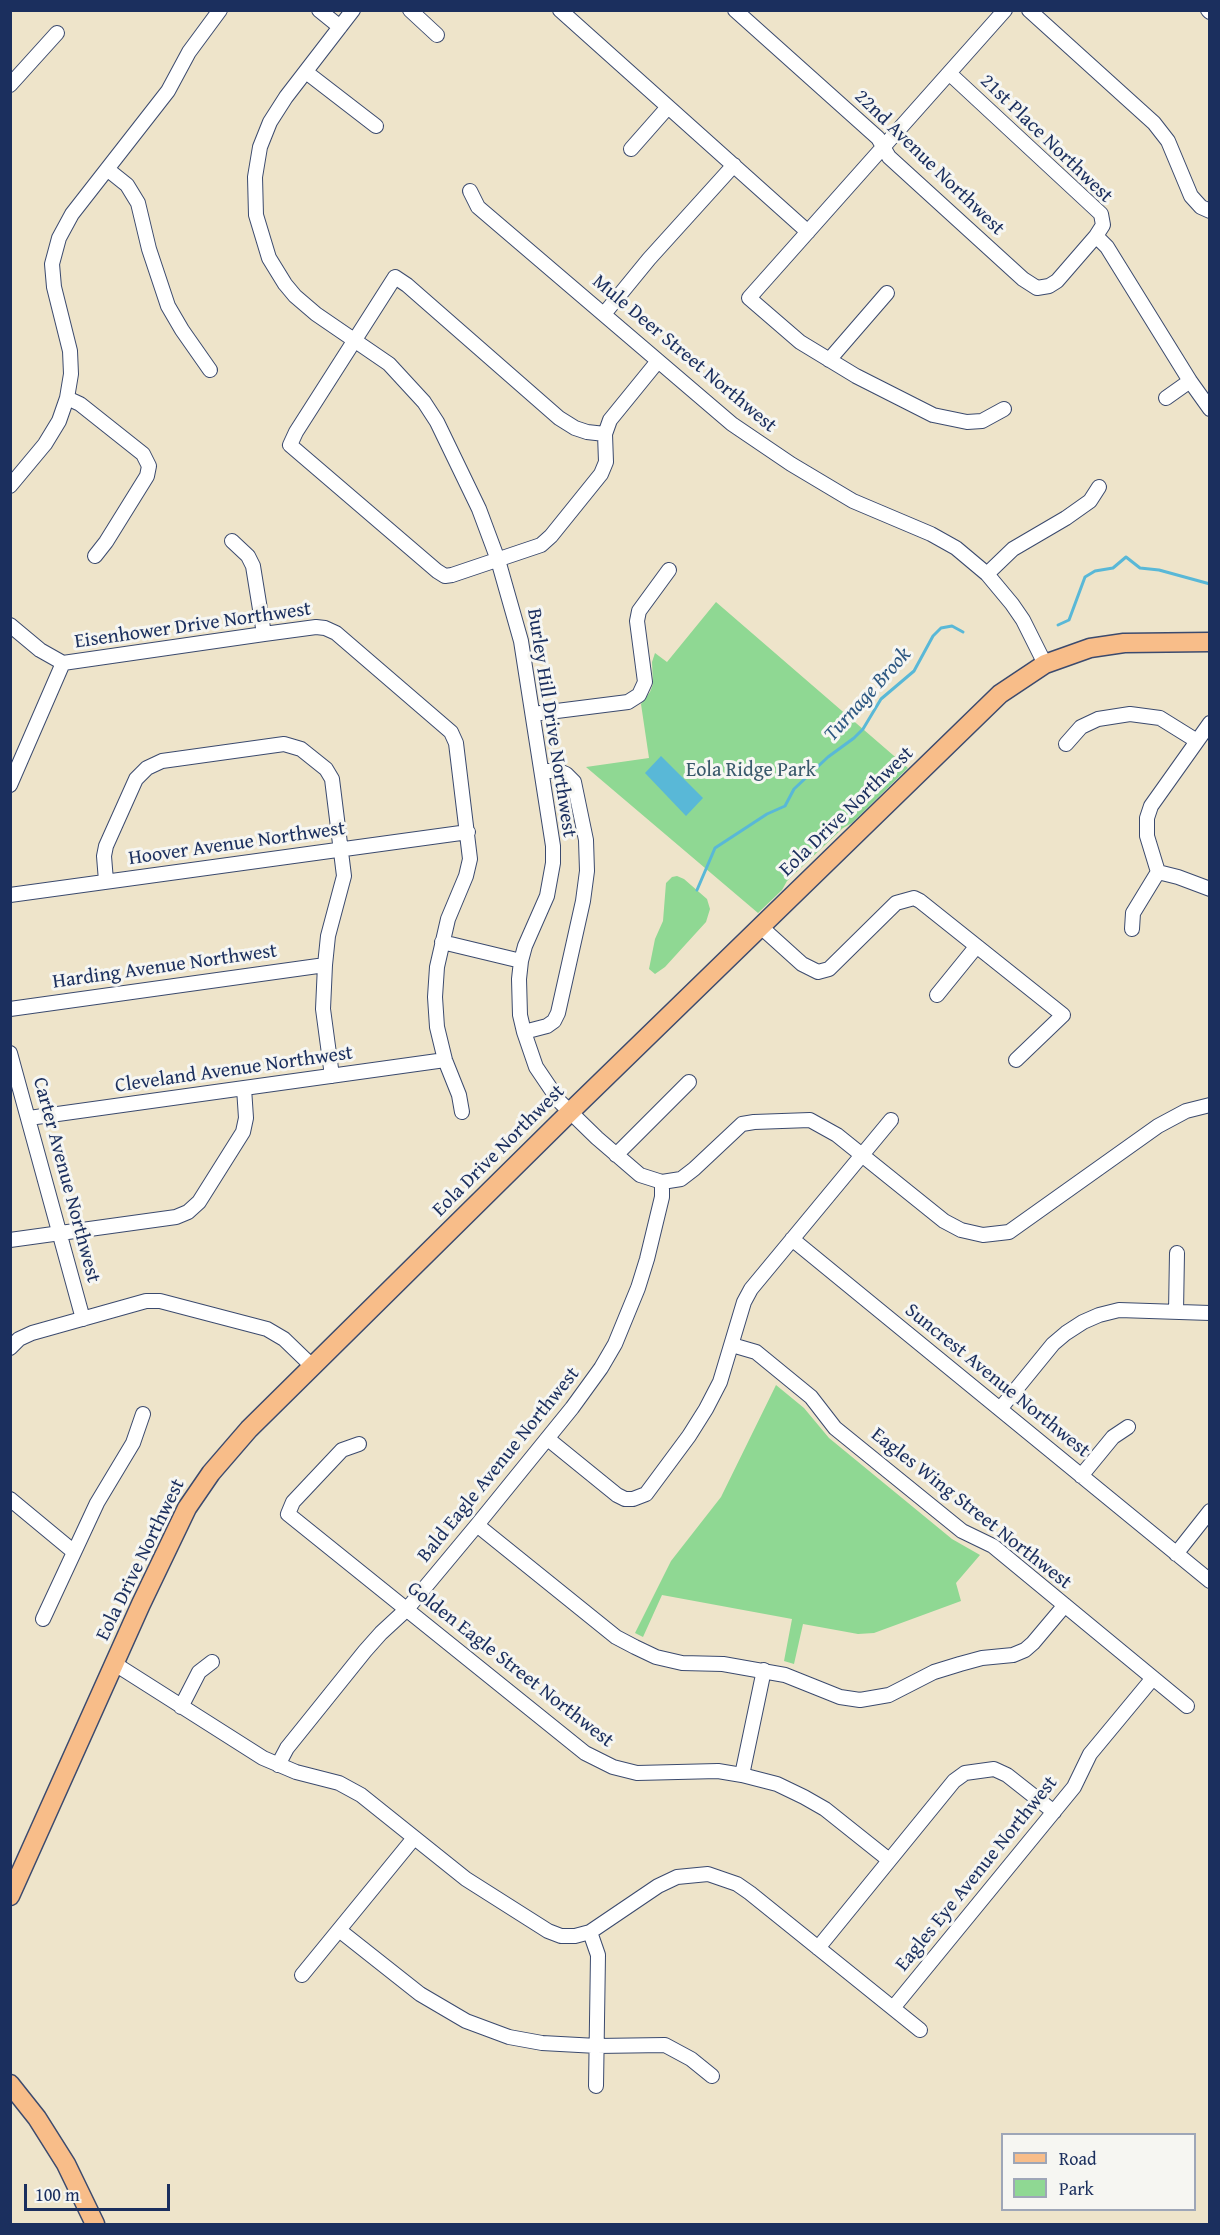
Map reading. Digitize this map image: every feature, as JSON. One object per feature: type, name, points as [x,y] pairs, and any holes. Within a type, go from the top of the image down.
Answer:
[{"type":"main road","name":"Eola Drive Northwest","points":[[10,1896],[172,1538],[196,1495],[238,1441],[570,1112],[1000,694],[1045,664],[1070,654],[1106,645],[1209,642]]},
{"type":"main road","points":[[10,2084],[37,2118],[66,2164],[95,2224]]},
{"type":"street","points":[[10,486],[45,444],[59,421],[67,398],[71,374],[70,351],[54,287],[52,264],[59,237],[72,214],[168,91],[193,46],[220,10]]},
{"type":"street","points":[[319,10],[340,27]]},
{"type":"street","name":"Burley Hill Drive Northwest","points":[[353,10],[277,109],[265,134],[255,177],[256,215],[269,258],[285,284],[310,310],[373,352],[401,376],[424,402],[437,422],[479,509],[516,617],[553,846],[553,863],[547,896],[525,946],[521,961],[519,997],[524,1032],[536,1067],[554,1094],[570,1112],[640,1175],[662,1182]]},
{"type":"street","points":[[410,10],[437,35]]},
{"type":"street","points":[[560,10],[808,232]]},
{"type":"street","name":"22nd Avenue Northwest","points":[[735,10],[878,138],[888,157],[1023,279],[1037,288],[1049,286],[1056,281],[1096,236]]},
{"type":"street","points":[[1004,409],[982,421],[954,421],[933,415],[829,360],[790,334],[749,298],[1005,10]]},
{"type":"street","points":[[1029,10],[1154,123],[1168,141],[1191,196],[1201,207],[1209,211]]},
{"type":"street","points":[[10,85],[57,33]]},
{"type":"street","points":[[306,72],[376,126]]},
{"type":"street","name":"21st Place Northwest","points":[[949,73],[1101,214],[1103,225],[1096,236]]},
{"type":"street","points":[[631,149],[668,106]]},
{"type":"street","points":[[604,314],[649,259],[734,165]]},
{"type":"street","points":[[107,169],[127,185],[138,203],[149,249],[168,306],[210,370]]},
{"type":"street","name":"Mule Deer Street Northwest","points":[[470,190],[478,207],[732,424],[790,464],[854,501],[932,534],[956,548],[987,574],[1012,604],[1045,664]]},
{"type":"street","points":[[1096,236],[1107,247],[1209,409]]},
{"type":"street","points":[[605,434],[575,428],[559,418],[395,277],[296,432],[290,445],[437,571],[445,576],[452,575],[541,545],[551,536],[601,474],[606,462],[605,434],[614,414],[658,361]]},
{"type":"street","points":[[829,360],[887,293]]},
{"type":"street","points":[[1166,398],[1190,381]]},
{"type":"street","points":[[67,398],[80,404],[143,454],[149,466],[147,476],[95,556]]},
{"type":"street","points":[[987,574],[1013,549],[1090,501],[1099,487]]},
{"type":"street","points":[[232,541],[248,556],[253,566],[264,634]]},
{"type":"street","points":[[533,714],[628,702],[639,696],[645,682],[637,621],[639,610],[669,570]]},
{"type":"street","name":"Eisenhower Drive Northwest","points":[[10,625],[40,650],[63,663],[316,627],[336,633],[444,724],[456,743],[471,859],[448,919],[437,967],[435,997],[437,1027],[445,1060],[459,1095],[462,1112]]},
{"type":"street","points":[[10,785],[63,663]]},
{"type":"street","points":[[1066,744],[1081,727],[1098,719],[1130,714],[1160,718],[1197,741]]},
{"type":"street","points":[[1132,929],[1133,913],[1158,872],[1146,836],[1147,818],[1156,796],[1209,723]]},
{"type":"street","points":[[106,881],[104,856],[106,846],[136,779],[147,768],[162,761],[284,744],[301,749],[326,769],[332,778],[344,876],[328,936],[325,964],[323,1009],[332,1076]]},
{"type":"street","points":[[524,1032],[548,1026],[558,1013],[583,902],[587,871],[586,840],[574,782],[559,771],[542,771]]},
{"type":"street","name":"Hoover Avenue Northwest","points":[[10,895],[468,832]]},
{"type":"street","points":[[1158,872],[1209,889]]},
{"type":"street","points":[[761,927],[802,964],[818,972],[829,969],[896,903],[914,898],[1063,1015],[1016,1060]]},
{"type":"street","points":[[442,942],[521,961]]},
{"type":"street","points":[[937,995],[976,947]]},
{"type":"street","name":"Harding Avenue Northwest","points":[[10,1009],[325,964]]},
{"type":"street","name":"Carter Avenue Northwest","points":[[10,1053],[83,1319]]},
{"type":"street","name":"Cleveland Avenue Northwest","points":[[29,1118],[445,1060]]},
{"type":"street","points":[[616,1155],[689,1082]]},
{"type":"street","points":[[10,1240],[176,1217],[188,1212],[199,1202],[243,1132],[246,1118],[244,1088]]},
{"type":"street","points":[[662,1182],[681,1179],[737,1127],[754,1122],[810,1120],[828,1128],[944,1221],[961,1230],[982,1235],[1009,1232],[1158,1126],[1186,1111],[1209,1105]]},
{"type":"street","points":[[548,1439],[617,1495],[625,1499],[633,1499],[646,1494],[689,1436],[720,1382],[744,1302],[751,1289],[891,1120]]},
{"type":"street","name":"Bald Eagle Avenue Northwest","points":[[278,1765],[287,1748],[365,1652],[406,1609],[587,1390],[615,1344],[629,1313],[647,1259],[662,1197],[662,1182]]},
{"type":"street","name":"Suncrest Avenue Northwest","points":[[792,1239],[1209,1581]]},
{"type":"street","points":[[1176,1312],[1178,1253]]},
{"type":"street","points":[[10,1348],[19,1339],[32,1333],[146,1301],[160,1301],[267,1329],[284,1338],[313,1367]]},
{"type":"street","points":[[1000,1409],[1053,1344],[1083,1322],[1119,1310],[1209,1313]]},
{"type":"street","name":"Eagles Wing Street Northwest","points":[[732,1345],[756,1352],[811,1397],[835,1428],[880,1465],[962,1532],[993,1546],[1187,1706]]},
{"type":"street","points":[[44,1619],[97,1503],[133,1443],[143,1414]]},
{"type":"street","points":[[1081,1476],[1113,1437],[1128,1427]]},
{"type":"street","name":"Golden Eagle Street Northwest","points":[[359,1444],[342,1450],[293,1502],[288,1514],[585,1753],[613,1767],[637,1773],[692,1770],[742,1775],[777,1784],[825,1809],[889,1860]]},
{"type":"street","points":[[10,1499],[74,1552]]},
{"type":"street","points":[[1176,1554],[1201,1525],[1209,1511]]},
{"type":"street","points":[[477,1525],[616,1638],[656,1657],[682,1663],[723,1664],[764,1670],[785,1675],[840,1697],[860,1701],[889,1695],[934,1672],[982,1658],[1013,1655],[1025,1650],[1065,1605]]},
{"type":"street","points":[[181,1707],[199,1672],[212,1662]]},
{"type":"street","points":[[115,1664],[278,1765],[339,1783],[362,1795],[466,1879],[548,1931],[561,1936],[575,1936],[590,1932],[658,1886],[677,1877],[708,1874],[737,1884],[750,1893],[920,2030]]},
{"type":"street","points":[[742,1775],[764,1670]]},
{"type":"street","name":"Eagles Eye Avenue Northwest","points":[[893,2008],[1074,1787],[1090,1754],[1153,1678]]},
{"type":"street","points":[[818,1948],[954,1781],[964,1773],[994,1769],[1007,1775],[1053,1812]]},
{"type":"street","points":[[302,1975],[414,1838]]},
{"type":"street","points":[[339,1930],[420,1994],[466,2021],[509,2037],[542,2043],[597,2046],[665,2045],[691,2059],[712,2076]]},
{"type":"street","points":[[590,1932],[598,1955],[596,2086]]},
{"type":"green space","name":"Eola Ridge Park","points":[[716,602],[908,768],[852,823],[843,828],[787,881],[782,890],[758,913],[586,767],[649,758],[641,704],[653,684],[652,662],[655,653],[667,662]]},
{"type":"green space","points":[[677,876],[684,879],[707,899],[710,909],[706,922],[665,967],[655,974],[649,969],[655,939],[663,921],[666,883],[672,877]]},
{"type":"green space","points":[[776,1385],[804,1408],[829,1438],[952,1539],[980,1555],[956,1583],[961,1601],[874,1633],[858,1634],[803,1624],[794,1664],[784,1661],[792,1619],[662,1595],[643,1637],[635,1633],[671,1561],[721,1497]]},
{"type":"water","points":[[661,756],[703,798],[686,816],[645,773]]},
{"type":"waterway","name":"Turnage Brook","points":[[1058,625],[1069,620],[1085,577],[1095,571],[1113,568],[1126,557],[1140,568],[1159,570],[1210,584]]},
{"type":"waterway","name":"Turnage Brook","points":[[697,890],[715,848],[767,814],[785,806],[794,789],[828,757],[854,738],[863,729],[881,699],[914,671],[933,636],[941,628],[952,626],[963,632]]}]
